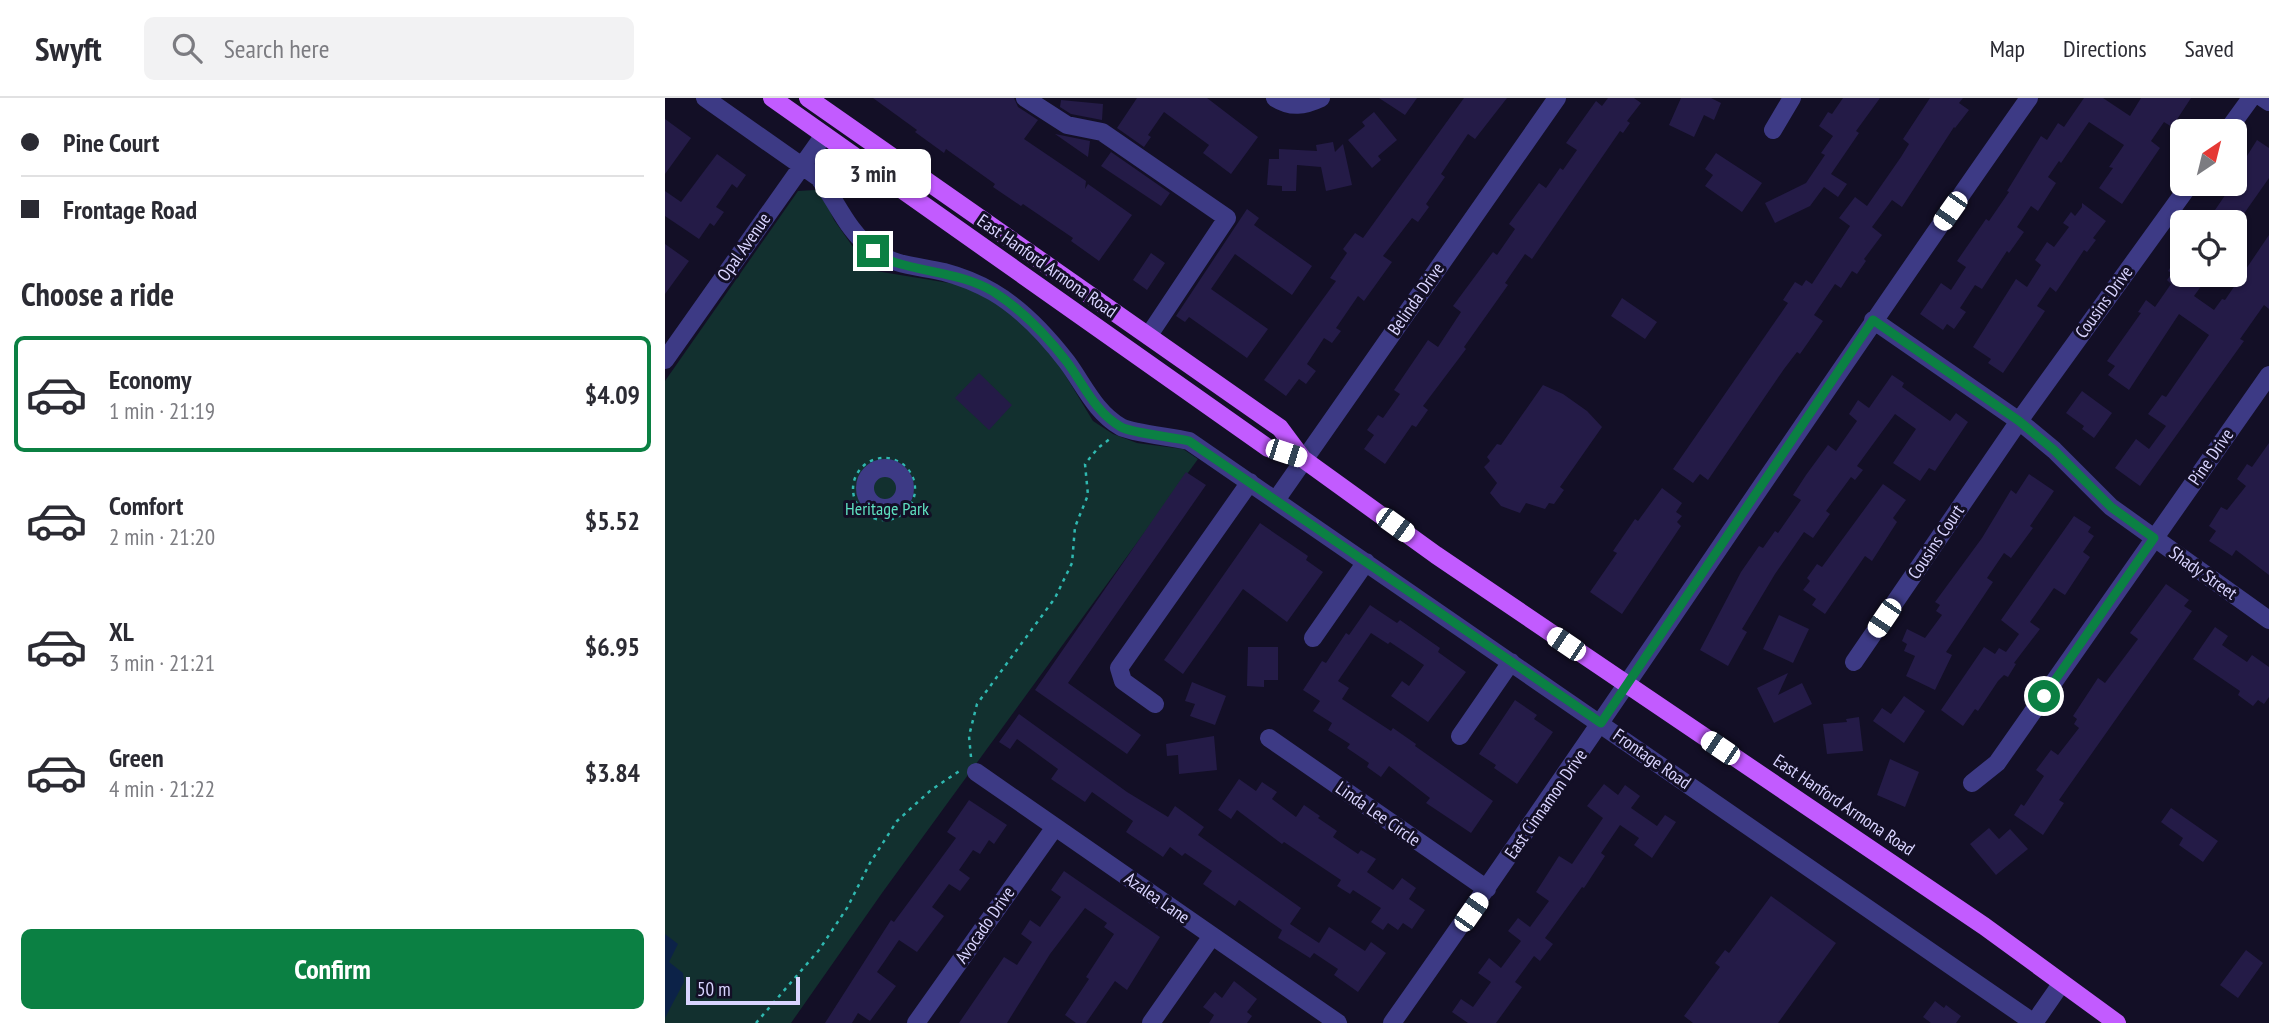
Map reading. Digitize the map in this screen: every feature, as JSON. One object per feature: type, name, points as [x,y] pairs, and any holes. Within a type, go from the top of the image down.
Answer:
[{"type":"main road","name":"East Hanford Armona Road","points":[[772,98],[1268,447],[1303,459],[1436,555],[1905,872],[2117,1023]]},
{"type":"main road","name":"East Hanford Armona Road","points":[[808,98],[1280,428],[1303,459]]},
{"type":"street","name":"Frontage Road","points":[[705,98],[819,178],[851,230],[873,251],[895,263],[946,272],[993,292],[1025,317],[1046,336],[1095,406],[1123,428],[1189,441],[1601,723],[2028,1021]]},
{"type":"street","points":[[1025,98],[1067,125],[1102,132],[1227,218],[1149,335]]},
{"type":"street","points":[[1275,98],[1292,105],[1315,101]]},
{"type":"street","name":"Belinda Drive","points":[[1276,500],[1557,98]]},
{"type":"street","points":[[1773,130],[1792,98]]},
{"type":"street","points":[[2236,119],[2251,98]]},
{"type":"street","points":[[2263,98],[2269,102]]},
{"type":"street","name":"East Cinnamon Drive","points":[[1392,1023],[1628,685],[1873,320],[2026,99]]},
{"type":"street","name":"Opal Avenue","points":[[665,360],[824,135]]},
{"type":"street","name":"Cousins Drive","points":[[2019,421],[2181,196]]},
{"type":"street","name":"Shady Street","points":[[1873,320],[2019,421],[2054,450],[2111,507],[2269,620]]},
{"type":"street","name":"Pine Drive","points":[[1972,783],[1997,763],[2269,375]]},
{"type":"street","name":"Cousins Court","points":[[1854,662],[2019,421]]},
{"type":"street","points":[[1155,704],[1123,681],[1119,668],[1250,482]]},
{"type":"street","points":[[1313,638],[1366,562]]},
{"type":"street","points":[[1460,736],[1511,662]]},
{"type":"street","name":"Linda Lee Circle","points":[[1269,738],[1486,890]]},
{"type":"street","name":"Azalea Lane","points":[[976,772],[1338,1023]]},
{"type":"street","name":"Avocado Drive","points":[[916,1023],[1055,827]]},
{"type":"street","points":[[1151,1023],[1212,936]]},
{"type":"street","points":[[2028,1021],[2060,984]]},
{"type":"path","points":[[756,1023],[819,950],[848,908],[870,863],[897,821],[931,790],[968,766],[972,755],[969,736],[977,704],[1055,598],[1072,563],[1075,527],[1088,495],[1084,464],[1098,448],[1123,428]]},
{"type":"path","points":[[889,457],[910,471],[914,479],[915,494],[912,503],[900,516],[883,520],[866,515],[860,509],[853,493],[853,484],[860,468],[867,462],[889,457]]},
{"type":"green space","name":"Heritage Park","points":[[815,190],[823,196],[834,220],[858,254],[876,271],[961,285],[1002,306],[1021,321],[1058,363],[1093,421],[1113,434],[1137,443],[1183,449],[1198,459],[882,893],[791,1023],[665,1023],[665,381],[798,191]]},
{"type":"water","points":[[665,934],[678,944],[669,962],[683,973],[684,982],[665,1018]]},
{"type":"building","points":[[873,98],[1014,98],[1018,107],[1038,120],[1024,139],[1086,181],[1085,189],[1088,184],[1132,215],[1099,261],[1071,241],[1073,238],[993,187],[995,184],[946,149],[944,153]]},
{"type":"building","points":[[1137,98],[1207,98],[1258,137],[1231,174],[1203,153],[1209,145],[1164,112],[1148,135],[1151,137],[1144,147],[1117,128]]},
{"type":"building","points":[[1379,98],[1417,98],[1405,115]]},
{"type":"building","points":[[1464,98],[1507,98],[1475,139],[1468,134],[1441,174],[1445,177],[1426,204],[1429,207],[1418,222],[1412,218],[1383,256],[1392,262],[1364,301],[1358,296],[1336,328],[1341,331],[1332,343],[1324,338],[1307,364],[1316,371],[1306,384],[1299,379],[1286,396],[1264,380],[1336,281],[1330,278],[1347,253],[1343,249],[1355,233],[1363,238]]},
{"type":"building","points":[[1608,98],[1634,98],[1641,103],[1627,121],[1630,123],[1623,133],[1620,131],[1532,259],[1525,254],[1505,283],[1508,285],[1464,347],[1466,349],[1423,406],[1428,410],[1416,427],[1412,425],[1385,464],[1364,449],[1374,435],[1367,430],[1378,415],[1383,418],[1400,394],[1394,390],[1428,340],[1438,347],[1461,312],[1453,306],[1493,252],[1497,255],[1515,229],[1509,224],[1539,183],[1546,188],[1577,150],[1566,143],[1596,101],[1602,106]]},
{"type":"building","points":[[1681,98],[1711,98],[1721,103],[1714,120],[1704,115],[1694,137],[1669,125]]},
{"type":"building","points":[[1843,98],[1880,98],[1856,131],[1859,133],[1831,174],[1847,184],[1838,197],[1824,187],[1810,206],[1775,223],[1765,203],[1806,183],[1825,155],[1821,153],[1833,136],[1819,126],[1828,112],[1832,114]]},
{"type":"building","points":[[1930,98],[1963,98],[1959,103],[1969,110],[1954,127],[1902,207],[1892,200],[1872,227],[1882,235],[1864,259],[1866,261],[1857,274],[1852,271],[1841,288],[1835,284],[1814,315],[1823,321],[1800,354],[1797,352],[1784,369],[1708,480],[1700,474],[1693,483],[1673,469],[1788,303],[1783,300],[1795,282],[1802,286],[1806,280],[1812,284],[1850,226],[1839,218],[1855,197],[1867,206],[1901,157],[1909,144],[1903,139]]},
{"type":"building","points":[[2084,98],[2103,98],[2130,116],[2141,98],[2191,98],[2177,119],[2170,119],[2170,126],[2164,122],[2151,141],[2160,148],[2122,204],[2099,188],[2124,145],[2089,122],[2048,177],[2056,183],[2038,211],[2031,206],[2017,227],[2024,232],[2009,253],[2007,251],[1982,289],[1975,285],[1960,308],[1966,312],[1954,329],[1947,324],[1943,330],[1920,314],[1941,283],[1951,290],[1966,267],[1957,261],[1986,219],[1989,221],[2009,192],[2007,191],[2041,136],[2047,140],[2058,123],[2064,127]]},
{"type":"building","points":[[1061,100],[1103,104],[1102,120],[1071,114],[1060,107]]},
{"type":"building","points":[[1374,112],[1397,140],[1378,156],[1381,160],[1372,168],[1348,140],[1365,126],[1362,122]]},
{"type":"building","points":[[665,119],[691,138],[665,174]]},
{"type":"building","points":[[1055,134],[1090,141],[1088,157]]},
{"type":"building","points":[[2257,140],[2269,148],[2269,178],[2247,210],[2215,210],[2225,196],[2247,196],[2247,156]]},
{"type":"building","points":[[1333,142],[1335,152],[1343,144],[1352,185],[1326,191],[1321,167],[1297,165],[1296,191],[1282,191],[1282,186],[1267,185],[1269,159],[1279,159],[1279,149],[1317,151],[1316,145]]},
{"type":"building","points":[[1111,152],[1170,193],[1161,206],[1101,166]]},
{"type":"building","points":[[1716,153],[1762,183],[1742,212],[1705,186],[1713,175],[1705,169]]},
{"type":"building","points":[[717,154],[746,175],[737,188],[732,184],[716,207],[724,212],[714,226],[710,223],[699,239],[665,216],[665,191],[681,202]]},
{"type":"building","points":[[2082,203],[2106,221],[2093,238],[2096,240],[2087,252],[2084,250],[2056,292],[2050,287],[2037,306],[2045,311],[2003,373],[1988,363],[1991,359],[1973,347],[2016,279],[2027,287],[2041,265],[2035,260],[2047,242],[2054,247],[2069,227],[2063,223],[2071,212],[2075,216]]},
{"type":"building","points":[[1247,209],[1259,218],[1254,225],[1312,266],[1292,295],[1235,254],[1211,289],[1268,329],[1247,358],[1189,317],[1185,322],[1176,316]]},
{"type":"building","points":[[2269,235],[2269,309],[2264,305],[2240,339],[2244,341],[2140,486],[2115,468],[2136,439],[2149,449],[2166,426],[2148,414],[2162,395],[2166,397],[2209,335],[2179,314],[2129,390],[2108,375],[2115,366],[2107,361],[2141,313],[2138,312],[2146,300],[2155,307],[2170,285],[2201,287],[2194,296],[2214,310],[2234,287],[2247,287],[2247,268]]},
{"type":"building","points":[[665,244],[689,261],[665,294]]},
{"type":"building","points":[[1151,253],[1165,263],[1147,290],[1133,280]]},
{"type":"building","points":[[1622,298],[1657,322],[1645,339],[1611,316]]},
{"type":"building","points":[[979,373],[1012,405],[989,430],[955,398]]},
{"type":"building","points":[[1892,375],[1904,383],[1902,387],[1950,421],[1956,413],[1968,422],[1935,471],[1929,468],[1920,481],[1893,463],[1916,429],[1895,414],[1857,466],[1863,470],[1855,480],[1851,477],[1826,511],[1830,514],[1813,538],[1804,532],[1775,574],[1742,629],[1747,632],[1728,666],[1700,650],[1741,572],[1759,546],[1763,548],[1775,531],[1778,533],[1801,500],[1793,495],[1806,475],[1828,445],[1836,451],[1857,421],[1849,414],[1858,400],[1869,408]]},
{"type":"building","points":[[1543,385],[1563,394],[1587,411],[1602,427],[1560,487],[1564,490],[1554,504],[1549,503],[1545,509],[1526,503],[1520,513],[1501,506],[1490,493],[1497,483],[1484,467],[1490,461],[1487,457],[1497,444],[1501,445]]},
{"type":"building","points":[[2082,391],[2112,413],[2094,438],[2082,429],[2084,426],[2066,413]]},
{"type":"building","points":[[2269,443],[2269,575],[2236,550],[2232,556],[2209,541],[2216,531],[2209,526],[2221,507],[2227,510],[2246,486],[2237,479],[2247,464],[2252,467]]},
{"type":"building","points":[[1186,472],[1206,485],[1068,683],[1141,735],[1127,754],[1035,690]]},
{"type":"building","points":[[2029,474],[2054,491],[2030,526],[2033,528],[2011,558],[2004,553],[1987,578],[1993,582],[1946,652],[1952,655],[1935,690],[1906,676],[1915,656],[1904,651],[1907,644],[1902,641],[1907,629],[1925,638],[1942,615],[1936,611],[1940,605],[1935,602],[1982,538],[2011,490],[2016,494]]},
{"type":"building","points":[[1883,484],[1906,500],[1893,518],[1897,522],[1872,561],[1865,556],[1825,614],[1812,605],[1816,599],[1803,590],[1810,581],[1807,578],[1817,564],[1822,567]]},
{"type":"building","points":[[1662,488],[1682,503],[1676,512],[1682,516],[1677,522],[1681,526],[1622,614],[1590,592],[1617,553],[1613,551],[1635,519],[1638,521]]},
{"type":"building","points":[[2074,516],[2091,527],[2088,532],[2094,536],[2083,552],[2090,557],[2065,595],[2054,588],[2030,622],[2040,629],[2014,663],[2016,664],[2008,677],[2004,675],[1998,681],[1978,711],[1975,709],[1963,726],[1941,710],[1984,647],[1995,654],[1999,648],[2006,652],[2019,634],[2001,620]]},
{"type":"building","points":[[1260,523],[1308,556],[1306,560],[1323,572],[1287,622],[1243,589],[1183,674],[1164,660]]},
{"type":"building","points":[[2166,584],[2189,600],[2184,606],[2192,611],[2059,800],[2064,803],[2043,835],[2014,815],[2021,804],[2024,806],[2044,776],[2036,770],[2051,750],[2058,755],[2079,728],[2074,724],[2077,719],[2073,716],[2098,678],[2105,683],[2138,639],[2130,633]]},
{"type":"building","points":[[1370,605],[1397,623],[1400,620],[1440,648],[1438,652],[1466,672],[1428,722],[1391,696],[1402,681],[1409,686],[1424,665],[1390,642],[1388,644],[1371,633],[1338,681],[1349,688],[1342,699],[1391,731],[1393,728],[1493,801],[1471,833],[1426,803],[1430,798],[1389,766],[1381,777],[1367,767],[1369,763],[1347,748],[1350,744],[1328,730],[1332,723],[1313,711],[1320,701],[1303,690],[1322,661],[1326,663],[1346,633],[1349,635]]},
{"type":"building","points":[[1779,615],[1809,629],[1793,663],[1763,649]]},
{"type":"building","points":[[2215,627],[2228,636],[2222,645],[2247,662],[2252,655],[2269,667],[2269,697],[2264,704],[2258,700],[2253,706],[2238,695],[2240,691],[2193,659]]},
{"type":"building","points":[[1248,647],[1278,647],[1278,680],[1264,680],[1264,687],[1247,686]]},
{"type":"building","points":[[1788,673],[1778,695],[1802,683],[1812,704],[1774,723],[1757,688]]},
{"type":"building","points":[[1192,682],[1226,696],[1215,725],[1190,716],[1195,704],[1185,701]]},
{"type":"building","points":[[1904,696],[1925,711],[1904,743],[1873,721],[1882,708],[1891,714]]},
{"type":"building","points":[[1515,700],[1537,715],[1534,719],[1553,732],[1517,784],[1479,754]]},
{"type":"building","points":[[1019,714],[1127,792],[1168,817],[1175,806],[1204,827],[1198,835],[1301,908],[1290,924],[1319,943],[1329,927],[1365,951],[1371,942],[1386,953],[1358,992],[1334,975],[1338,969],[1314,953],[1310,958],[1278,938],[1282,930],[1239,900],[1235,906],[1203,884],[1212,871],[1185,853],[1182,856],[1170,847],[1163,857],[1126,832],[1133,821],[1092,792],[1085,802],[1051,779],[1058,769],[1017,739],[1010,749],[999,742]]},
{"type":"building","points":[[1859,717],[1863,751],[1827,754],[1823,724],[1847,722],[1846,719]]},
{"type":"building","points":[[1214,736],[1217,770],[1179,774],[1178,755],[1167,756],[1166,744]]},
{"type":"building","points":[[1890,759],[1919,772],[1905,807],[1877,795]]},
{"type":"building","points":[[1239,779],[1256,791],[1262,782],[1277,792],[1272,799],[1296,817],[1304,805],[1320,816],[1318,818],[1337,831],[1333,837],[1358,854],[1361,850],[1376,859],[1367,872],[1393,890],[1402,878],[1416,888],[1409,899],[1425,910],[1412,929],[1403,923],[1398,930],[1388,923],[1383,930],[1371,922],[1381,908],[1353,890],[1350,894],[1337,886],[1341,880],[1284,842],[1282,844],[1237,810],[1231,819],[1218,810]]},
{"type":"building","points":[[1604,784],[1618,795],[1625,785],[1640,796],[1631,808],[1657,826],[1665,815],[1676,822],[1652,858],[1634,845],[1639,838],[1620,825],[1601,853],[1605,856],[1584,888],[1582,887],[1545,938],[1553,944],[1540,961],[1534,956],[1515,982],[1522,987],[1496,1023],[1468,1023],[1452,1012],[1461,999],[1473,1007],[1491,982],[1478,973],[1489,958],[1501,968],[1521,941],[1508,931],[1518,918],[1530,927],[1549,901],[1536,892],[1559,856],[1572,864],[1603,818],[1587,806]]},
{"type":"building","points":[[969,800],[1007,825],[994,844],[989,840],[980,854],[973,850],[959,870],[970,878],[960,891],[949,884],[932,907],[944,916],[917,952],[899,940],[877,972],[896,986],[870,1021],[858,1013],[852,1023],[825,1023],[891,920],[894,922],[956,838],[947,832]]},
{"type":"building","points":[[2171,808],[2218,841],[2203,862],[2179,845],[2183,838],[2161,822]]},
{"type":"building","points":[[1989,828],[1999,839],[2010,829],[2028,849],[1996,875],[1970,844]]},
{"type":"building","points":[[1064,871],[1160,937],[1127,990],[1115,981],[1086,1023],[1076,1023],[1065,1015],[1114,934],[1104,927],[1107,923],[1085,908],[1050,954],[1007,1023],[959,1023],[1004,957],[1017,965],[1032,942],[1021,934],[1030,920],[1040,927],[1061,897],[1051,890]]},
{"type":"building","points":[[1771,896],[1836,943],[1778,1023],[1693,1023],[1684,1016],[1720,967],[1715,963],[1725,950],[1729,953]]},
{"type":"building","points":[[2246,950],[2263,963],[2238,998],[2220,985]]},
{"type":"building","points":[[1234,981],[1257,999],[1247,1012],[1252,1016],[1247,1023],[1209,1023],[1214,1015],[1203,1007],[1215,992],[1222,998]]},
{"type":"building","points":[[1935,1001],[1961,1016],[1956,1023],[1931,1023],[1923,1017]]},
{"type":"route","points":[[873,251],[895,263],[946,272],[993,292],[1046,336],[1095,406],[1123,428],[1189,441],[1601,723],[1873,320],[2019,421],[2054,450],[2111,507],[2154,538],[2044,696]]}]
